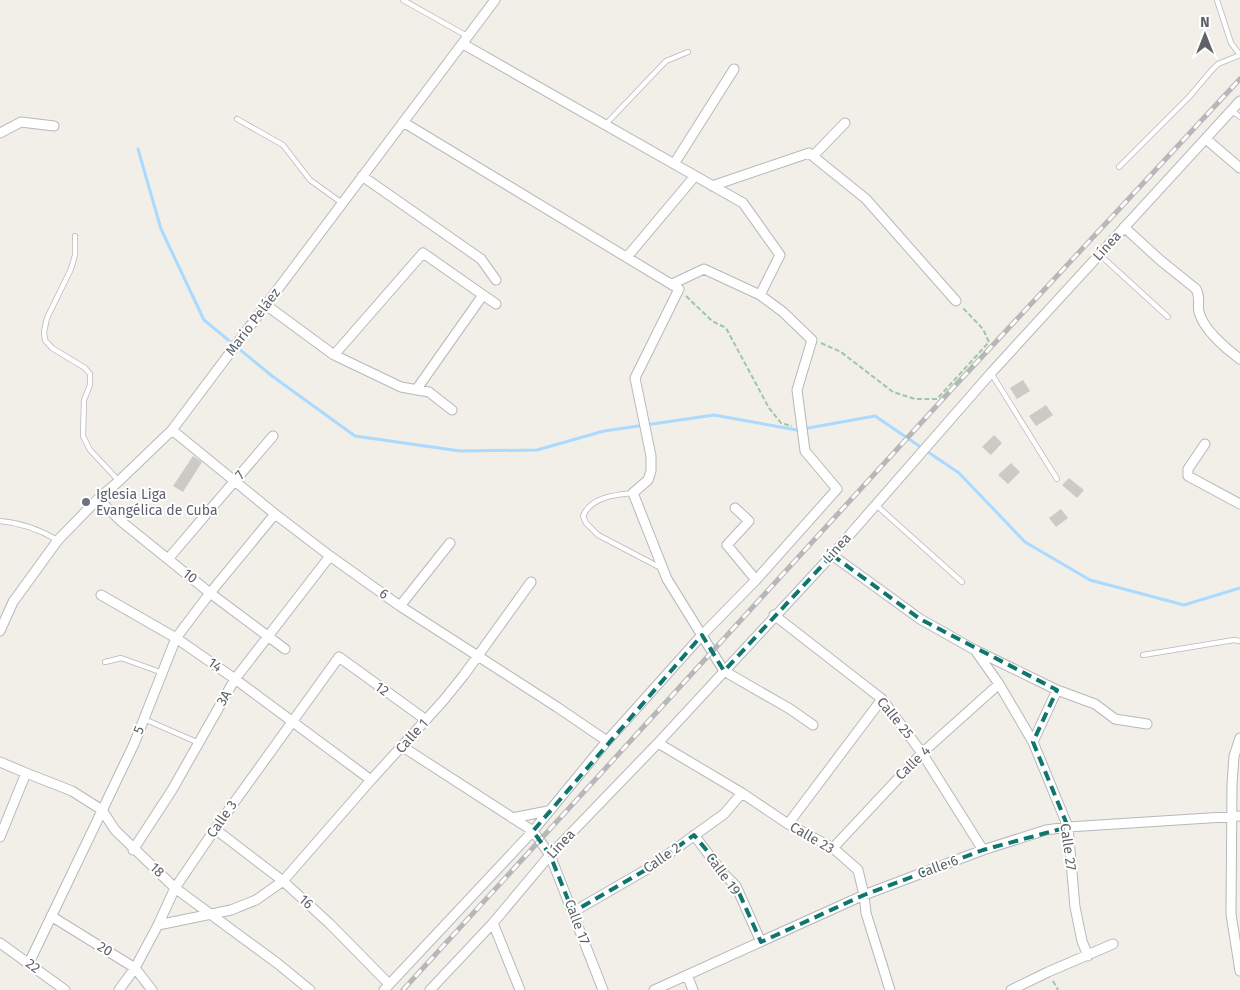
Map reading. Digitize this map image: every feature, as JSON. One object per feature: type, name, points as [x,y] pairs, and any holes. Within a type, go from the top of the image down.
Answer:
[{"type":"street","name":"Mario Peláez","points":[[0,631],[3,614],[58,540],[98,499],[119,482],[172,430],[496,0]]},
{"type":"street","points":[[466,41],[605,125],[742,203],[780,255],[760,295]]},
{"type":"street","points":[[674,164],[734,69]]},
{"type":"street","name":"Línea","points":[[430,990],[493,923],[550,855],[658,743],[832,554],[991,373],[1240,100]]},
{"type":"street","points":[[0,133],[20,122],[54,126]]},
{"type":"street","points":[[403,122],[675,287]]},
{"type":"street","points":[[812,156],[844,123]]},
{"type":"street","points":[[1206,138],[1240,168]]},
{"type":"street","points":[[712,186],[809,153],[866,199],[956,301]]},
{"type":"street","points":[[362,176],[481,259],[496,280]]},
{"type":"street","points":[[627,257],[695,176]]},
{"type":"street","points":[[1124,227],[1160,260],[1196,289],[1199,295],[1198,310],[1202,320],[1225,348],[1240,358]]},
{"type":"street","points":[[334,354],[423,253],[496,304]]},
{"type":"street","points":[[812,340],[783,312],[760,295],[704,269],[675,287],[635,378],[651,456],[651,471],[648,480],[633,494],[667,579],[724,671],[790,708],[812,725]]},
{"type":"street","points":[[416,390],[483,296]]},
{"type":"street","points":[[266,305],[334,354],[401,387],[430,392],[452,410]]},
{"type":"street","name":"Línea","points":[[386,987],[533,831],[607,742],[702,635],[756,580],[837,489],[805,450],[797,390],[812,340]]},
{"type":"street","name":"6","points":[[172,430],[330,556],[400,606],[607,742]]},
{"type":"street","name":"7","points":[[168,559],[273,436]]},
{"type":"street","points":[[1205,444],[1188,469],[1188,476],[1240,504]]},
{"type":"street","name":"10","points":[[98,499],[122,522],[210,593],[285,649]]},
{"type":"street","points":[[735,508],[749,520],[727,545],[756,580]]},
{"type":"street","name":"5","points":[[29,963],[130,752],[176,638],[210,593],[275,514]]},
{"type":"street","points":[[400,606],[450,543]]},
{"type":"street","name":"Calle 27","points":[[832,554],[920,619],[975,650],[1057,690],[1095,704],[1115,720],[1147,724]]},
{"type":"street","name":"3A","points":[[134,850],[172,790],[235,678],[330,556]]},
{"type":"street","name":"Calle 1","points":[[158,925],[231,910],[256,900],[283,881],[371,780],[403,747],[464,675],[531,582]]},
{"type":"street","name":"14","points":[[101,595],[176,638],[235,678],[371,780]]},
{"type":"street","name":"Calle 25","points":[[774,615],[882,699],[922,753],[983,850]]},
{"type":"street","name":"Calle 27","points":[[975,650],[999,684],[1033,742],[1068,827],[1075,907],[1082,941],[1088,956]]},
{"type":"street","name":"12","points":[[339,657],[426,720]]},
{"type":"street","name":"Calle 3","points":[[119,990],[135,968],[175,888],[215,829],[339,657]]},
{"type":"street","name":"Calle 4","points":[[833,848],[922,753],[999,684]]},
{"type":"street","points":[[1033,742],[1057,690]]},
{"type":"street","points":[[788,824],[882,699]]},
{"type":"street","points":[[1240,738],[1234,756],[1236,817],[1231,914],[1240,970]]},
{"type":"street","name":"Calle 23","points":[[658,743],[742,793],[788,824],[833,848],[858,870],[866,913],[890,990]]},
{"type":"street","points":[[403,747],[533,831],[550,855]]},
{"type":"street","name":"18","points":[[0,762],[72,790],[102,810],[114,830],[175,888],[310,990]]},
{"type":"street","points":[[0,837],[26,773]]},
{"type":"street","name":"Calle 2","points":[[573,912],[649,868],[724,814],[742,793]]},
{"type":"street","points":[[512,818],[548,811]]},
{"type":"street","name":"Calle 6","points":[[654,990],[864,895],[983,850],[1046,830],[1236,817]]},
{"type":"street","name":"16","points":[[215,829],[283,881],[330,924],[386,987]]},
{"type":"street","name":"Calle 19","points":[[694,835],[722,872],[736,886],[761,942]]},
{"type":"street","name":"Calle 17","points":[[550,855],[603,990]]},
{"type":"street","name":"20","points":[[52,916],[135,968],[152,990]]},
{"type":"street","points":[[493,923],[520,990]]},
{"type":"street","name":"22","points":[[0,943],[65,990]]},
{"type":"street","points":[[1011,990],[1113,944]]},
{"type":"street","points":[[687,975],[692,990]]},
{"type":"lane","points":[[403,0],[466,41]]},
{"type":"lane","points":[[1119,167],[1189,97],[1218,64],[1240,55],[1231,43],[1217,0]]},
{"type":"lane","points":[[605,125],[666,61],[688,52]]},
{"type":"lane","points":[[1231,110],[1240,117]]},
{"type":"lane","points":[[237,119],[283,145],[310,180],[342,203]]},
{"type":"lane","points":[[75,236],[75,255],[71,269],[48,318],[44,332],[45,340],[52,348],[85,368],[90,374],[90,385],[84,400],[84,436],[90,450],[119,482]]},
{"type":"lane","points":[[1099,254],[1168,317]]},
{"type":"lane","points":[[991,373],[1057,479]]},
{"type":"lane","points":[[633,494],[611,496],[587,507],[584,516],[586,523],[598,535],[663,569]]},
{"type":"lane","points":[[876,505],[962,582]]},
{"type":"lane","points":[[0,521],[23,524],[40,530],[58,540]]},
{"type":"lane","points":[[1144,655],[1234,640],[1240,641]]},
{"type":"lane","points":[[105,662],[121,658],[162,673]]},
{"type":"lane","points":[[144,719],[199,743]]},
{"type":"path","points":[[675,287],[712,321],[726,328],[769,408],[781,423],[796,428]]},
{"type":"path","points":[[812,340],[841,352],[893,392],[915,399],[937,399],[989,342],[983,329],[956,301]]},
{"type":"highlighted area","points":[[832,555],[920,619],[1057,690],[1033,742],[1068,827],[983,850],[864,895],[761,942],[736,886],[694,835],[649,868],[573,912],[550,855],[533,831],[702,635],[724,671]]},
{"type":"building","points":[[1023,380],[1030,391],[1017,399],[1010,388]]},
{"type":"building","points":[[1046,405],[1053,415],[1036,426],[1029,416]]},
{"type":"building","points":[[994,435],[1002,443],[991,455],[982,447]]},
{"type":"building","points":[[193,456],[202,462],[183,492],[173,486]]},
{"type":"building","points":[[1011,463],[1020,472],[1008,484],[998,475]]},
{"type":"building","points":[[1069,478],[1084,490],[1077,498],[1062,485]]},
{"type":"building","points":[[1061,509],[1068,518],[1056,527],[1049,518]]},
{"type":"waterway","points":[[138,149],[161,229],[204,320],[272,376],[355,436],[460,451],[537,450],[604,431],[714,415],[797,430],[875,416],[959,473],[1025,542],[1090,580],[1184,605],[1240,588]]},
{"type":"railway","points":[[403,990],[952,389],[1240,79]]},
{"type":"place","name":"Iglesia Liga Evangélica de Cuba","points":[[86,502]]}]
